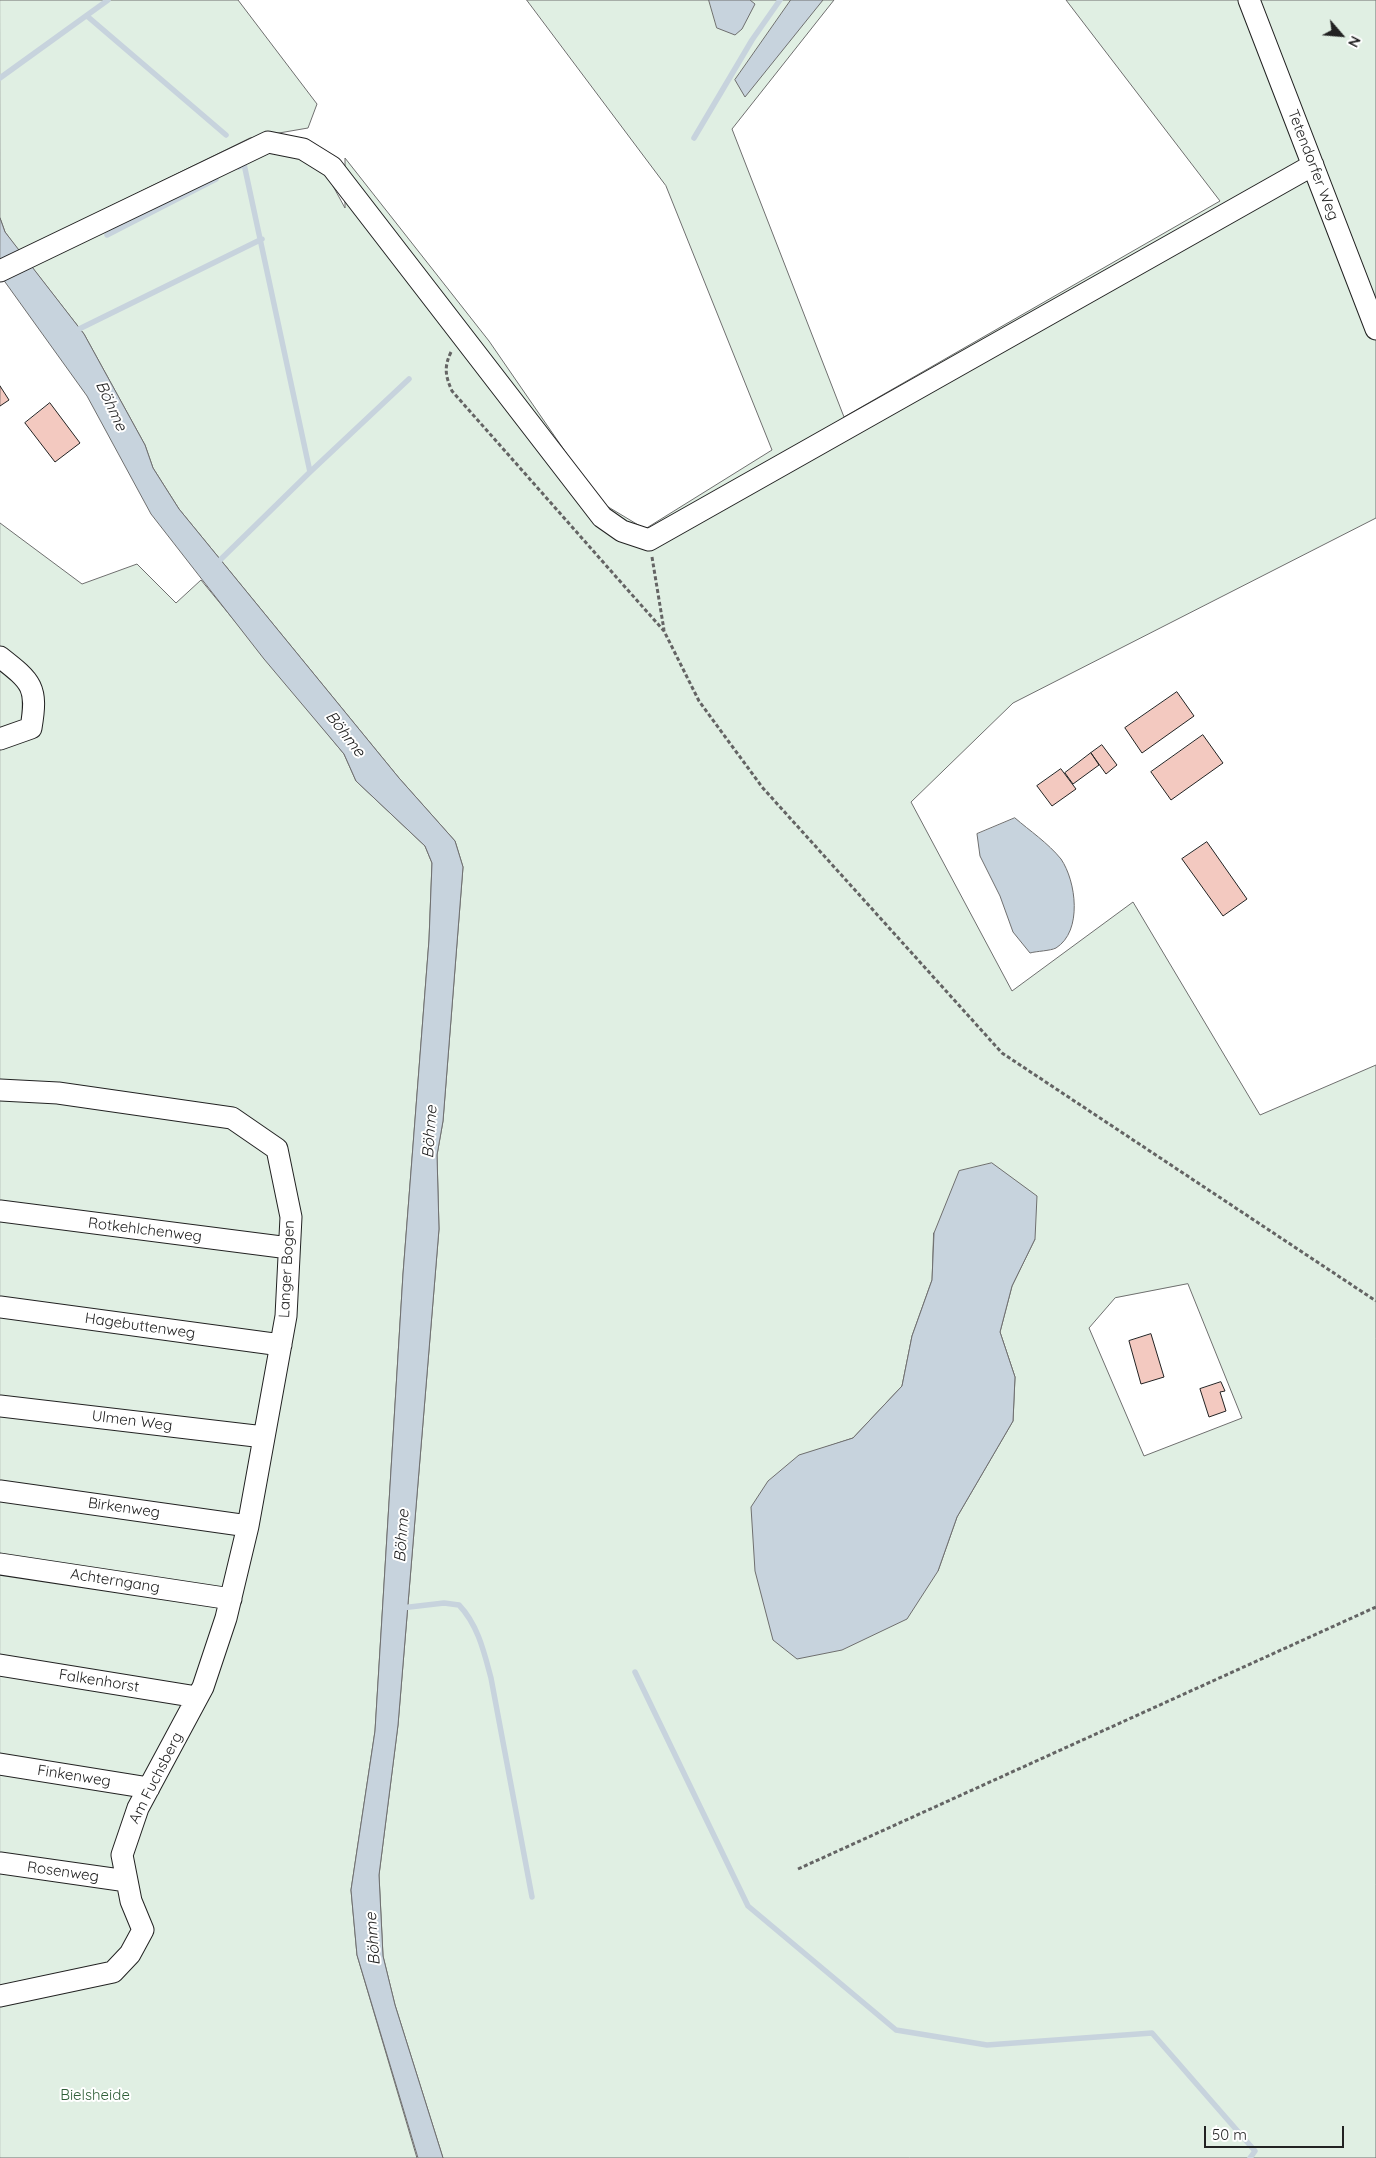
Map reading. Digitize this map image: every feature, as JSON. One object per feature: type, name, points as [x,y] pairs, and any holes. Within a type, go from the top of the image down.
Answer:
[{"type":"street","name":"Tetendorfer Weg","points":[[1249,0],[1376,330]]},
{"type":"street","points":[[0,271],[268,142],[303,149],[332,167],[602,517],[622,531],[649,540],[1313,164]]},
{"type":"street","points":[[0,657],[28,678],[35,705],[31,728],[0,739]]},
{"type":"street","name":"Langer Bogen","points":[[0,1090],[58,1092],[232,1118],[277,1149],[291,1217],[286,1316],[248,1526]]},
{"type":"street","name":"Rotkehlchenweg","points":[[0,1211],[289,1248]]},
{"type":"street","name":"Hagebuttenweg","points":[[0,1307],[281,1344]]},
{"type":"street","name":"Ulmen Weg","points":[[0,1406],[264,1437]]},
{"type":"street","name":"Birkenweg","points":[[0,1491],[248,1526]]},
{"type":"street","name":"Am Fuchsberg","points":[[0,1996],[112,1972],[130,1954],[144,1930],[130,1901],[122,1855],[138,1808],[206,1679],[231,1599],[248,1526]]},
{"type":"street","name":"Achterngang","points":[[0,1564],[231,1599]]},
{"type":"street","name":"Falkenhorst","points":[[0,1664],[197,1697]]},
{"type":"street","name":"Finkenweg","points":[[0,1764],[148,1788]]},
{"type":"street","name":"Rosenweg","points":[[0,1863],[127,1881]]},
{"type":"path","points":[[467,342],[451,352],[446,363],[445,374],[452,391],[664,631],[699,701],[762,787],[1002,1053],[1376,1301]]},
{"type":"path","points":[[649,540],[664,631]]},
{"type":"path","points":[[798,1869],[1376,1607]]},
{"type":"green space","points":[[0,0],[238,0],[317,104],[308,128],[250,138],[19,251],[5,232],[0,218]]},
{"type":"green space","points":[[527,0],[834,0],[732,129],[844,417],[1220,201],[1066,0],[1376,0],[1376,518],[1013,703],[911,802],[1012,991],[1133,902],[1260,1115],[1376,1065],[1376,2158],[443,2158],[395,2005],[383,1956],[379,1875],[398,1725],[439,1229],[437,1155],[443,1121],[463,867],[455,841],[399,778],[179,509],[153,468],[145,445],[84,334],[31,266],[268,152],[299,158],[327,175],[345,208],[345,158],[489,341],[600,502],[645,529],[772,450],[666,186]],"holes":[[[934,1233],[1035,1239],[1012,1286],[1000,1332],[1015,1377],[1013,1421],[957,1517],[938,1571],[799,1456],[853,1438],[902,1386],[912,1336],[932,1280]],[[1188,1284],[1242,1418],[1144,1456],[1089,1328],[1115,1298]]]},
{"type":"green space","name":"Bielsheide","points":[[0,523],[82,584],[137,564],[176,603],[201,580],[344,754],[356,781],[425,846],[432,863],[429,940],[403,1274],[375,1731],[351,1890],[357,1955],[417,2158],[0,2158]]},
{"type":"water","points":[[709,0],[750,0],[755,4],[742,29],[735,35],[717,28]]},
{"type":"water","points":[[791,0],[823,0],[745,97],[735,80]]},
{"type":"water","name":"Böhme","points":[[0,218],[5,232],[84,334],[145,445],[153,468],[179,509],[399,778],[455,841],[463,867],[443,1121],[437,1155],[439,1229],[398,1725],[379,1875],[383,1956],[395,2005],[443,2158],[418,2158],[357,1955],[351,1890],[375,1731],[403,1274],[429,940],[432,863],[425,846],[356,781],[344,754],[264,659],[151,514],[87,396],[0,275]]},
{"type":"water","points":[[1015,818],[1056,853],[1066,868],[1070,880],[1073,892],[1073,918],[1065,940],[1053,949],[1030,953],[1013,932],[1000,896],[980,856],[977,834]]},
{"type":"water","points":[[992,1163],[1037,1196],[1035,1239],[1012,1286],[1000,1332],[1015,1377],[1013,1421],[957,1517],[938,1571],[907,1619],[842,1650],[797,1659],[773,1640],[755,1571],[751,1507],[768,1481],[799,1455],[853,1438],[902,1386],[912,1336],[932,1280],[934,1233],[959,1171]]},
{"type":"building","points":[[0,386],[9,400],[0,406]]},
{"type":"building","points":[[50,403],[80,443],[55,462],[25,423]]},
{"type":"building","points":[[1177,692],[1194,716],[1142,753],[1125,728]]},
{"type":"building","points":[[1203,735],[1223,763],[1171,800],[1151,772]]},
{"type":"building","points":[[1102,745],[1117,765],[1106,774],[1091,753]]},
{"type":"building","points":[[1091,753],[1099,765],[1073,784],[1065,773]]},
{"type":"building","points":[[1061,769],[1076,789],[1052,806],[1037,786]]},
{"type":"building","points":[[1207,842],[1247,899],[1223,916],[1182,859]]},
{"type":"building","points":[[1151,1334],[1164,1377],[1141,1384],[1129,1341]]},
{"type":"building","points":[[1221,1382],[1225,1391],[1220,1392],[1226,1411],[1209,1417],[1200,1389]]},
{"type":"waterway","points":[[0,78],[108,0]]},
{"type":"waterway","points":[[694,138],[752,40],[780,0]]},
{"type":"waterway","points":[[87,16],[226,135]]},
{"type":"waterway","points":[[239,167],[244,164],[310,472]]},
{"type":"waterway","points":[[107,235],[216,179]]},
{"type":"waterway","points":[[73,332],[262,239]]},
{"type":"waterway","points":[[217,563],[409,379]]},
{"type":"waterway","points":[[401,1608],[444,1603],[459,1605],[476,1630],[491,1678],[532,1897]]},
{"type":"waterway","points":[[635,1672],[748,1906],[896,2030],[987,2045],[1152,2033],[1255,2151],[1250,2158]]}]
